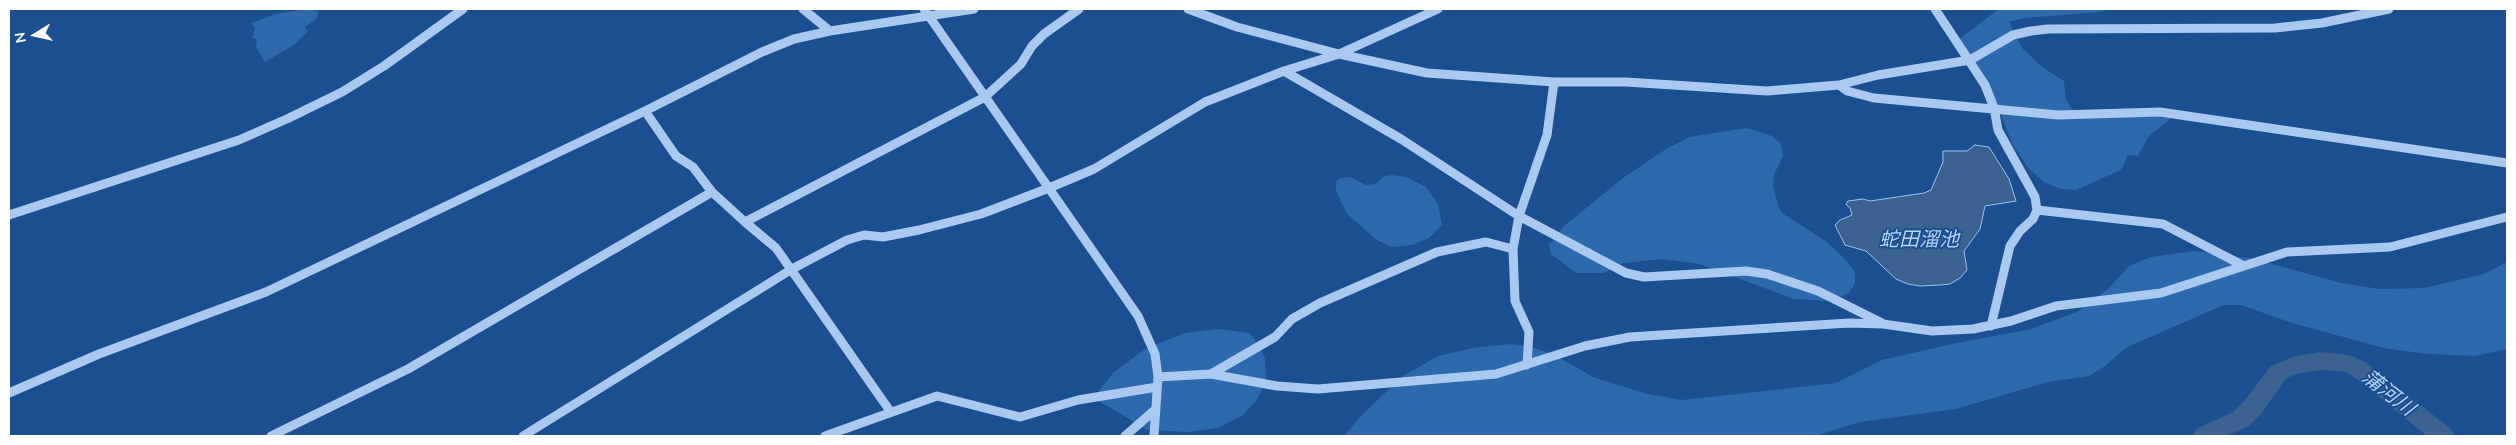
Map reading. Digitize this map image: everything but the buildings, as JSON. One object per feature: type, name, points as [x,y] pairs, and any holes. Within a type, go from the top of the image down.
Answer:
[{"type":"street","points":[[9,215],[239,140],[289,118],[342,92],[384,66],[463,9]]},
{"type":"street","points":[[803,9],[830,31]]},
{"type":"street","points":[[9,393],[100,354],[266,292],[645,111],[762,52],[794,39],[926,12],[974,9]]},
{"type":"street","points":[[745,222],[986,97],[1021,64],[1032,46],[1044,34],[1079,9]]},
{"type":"street","points":[[1188,9],[1237,27],[1339,54],[1427,73],[1554,82],[1626,82],[1767,91],[1839,85],[1878,75],[1970,60],[2013,35],[2040,30],[2275,28],[2322,24],[2389,9]]},
{"type":"street","points":[[523,436],[792,269],[847,240],[864,235],[883,237],[919,230],[980,214],[1049,188],[1094,169],[1205,102],[1284,71],[1339,54],[1438,9]]},
{"type":"street","points":[[1935,9],[1970,60],[1985,86],[1994,108],[1998,130],[2029,182],[2037,210],[2033,219],[2020,231],[2010,246],[1991,326]]},
{"type":"street","points":[[926,12],[1138,316],[1155,354],[1158,382],[1154,436]]},
{"type":"street","points":[[1284,71],[1400,140],[1519,216],[1626,273],[1644,277],[1746,271],[1767,274],[1818,290],[1884,324]]},
{"type":"street","points":[[1527,366],[1530,343],[1529,332],[1515,301],[1513,249],[1519,216],[1547,135],[1554,82]]},
{"type":"street","points":[[1839,85],[1847,90],[1874,98],[2058,115],[2160,112],[2507,163]]},
{"type":"street","points":[[645,111],[676,156],[693,167],[712,192],[776,248],[890,411]]},
{"type":"street","points":[[271,436],[408,369],[712,192]]},
{"type":"street","points":[[2037,210],[2163,224],[2242,265]]},
{"type":"street","points":[[825,436],[890,411],[937,396],[1020,417],[1078,400],[1158,382],[1211,374],[1277,386],[1318,389],[1496,374],[1527,366],[1585,346],[1630,337],[1800,325],[1884,324],[1952,331],[1991,326],[2056,306],[2161,292],[2188,286],[2242,265],[2287,252],[2390,247],[2420,241],[2507,217]]},
{"type":"street","points":[[1211,374],[1268,342],[1292,320],[1320,303],[1437,252],[1473,242],[1486,242],[1513,249]]},
{"type":"street","points":[[1125,436],[1156,409]]},
{"type":"shaded area","points":[[306,9],[318,11],[316,19],[305,27],[308,31],[294,45],[265,62],[256,47],[257,39],[252,38],[255,28],[251,23],[276,14]]},
{"type":"shaded area","points":[[1999,9],[2110,9],[2100,12],[2024,18],[2009,22],[2022,48],[2042,67],[2064,81],[2066,100],[2077,116],[2130,115],[2171,118],[2149,136],[2138,156],[2128,155],[2121,170],[2076,190],[2061,189],[2045,183],[2028,168],[2012,143],[1985,76],[1959,39]]},
{"type":"shaded area","points":[[1747,128],[1772,136],[1781,144],[1783,156],[1774,175],[1773,186],[1778,205],[1782,213],[1827,242],[1847,261],[1855,273],[1855,283],[1849,293],[1831,301],[1794,299],[1700,264],[1662,259],[1623,263],[1604,273],[1576,273],[1551,254],[1549,245],[1564,226],[1623,178],[1663,151],[1689,137]]},
{"type":"shaded area","points":[[1391,175],[1407,177],[1426,187],[1438,204],[1442,225],[1429,238],[1412,245],[1391,247],[1377,240],[1347,214],[1336,191],[1338,179],[1350,177],[1366,185],[1375,184],[1383,177]]},
{"type":"shaded area","points":[[2194,251],[2254,259],[2341,283],[2379,289],[2424,288],[2484,274],[2507,262],[2507,349],[2475,356],[2427,354],[2384,348],[2292,323],[2241,305],[2224,305],[2127,347],[2105,366],[2089,376],[2048,382],[1956,409],[1860,422],[1815,436],[1344,436],[1362,415],[1403,376],[1438,356],[1473,348],[1510,344],[1528,346],[1553,354],[1593,377],[1647,394],[1682,400],[1836,383],[1882,360],[2031,329],[2077,312],[2110,287],[2129,266],[2151,257]]},
{"type":"shaded area","points":[[1218,329],[1250,333],[1259,345],[1265,359],[1266,383],[1256,401],[1243,415],[1218,428],[1188,432],[1148,430],[1097,400],[1098,392],[1113,373],[1145,349],[1185,333]]},
{"type":"water","name":"蛇田溜池","points":[[1975,145],[1989,147],[2009,179],[2016,201],[1985,206],[1980,229],[1964,251],[1967,270],[1960,278],[1950,284],[1920,286],[1908,284],[1896,279],[1866,251],[1845,245],[1835,225],[1840,220],[1852,215],[1850,208],[1846,204],[1848,201],[1863,199],[1870,201],[1924,193],[1931,190],[1943,162],[1943,151],[1967,151]]},
{"type":"waterway","name":"蒲河川","points":[[2204,436],[2241,419],[2253,407],[2278,373],[2292,366],[2321,361],[2349,364],[2359,369],[2383,386],[2443,436]]}]
